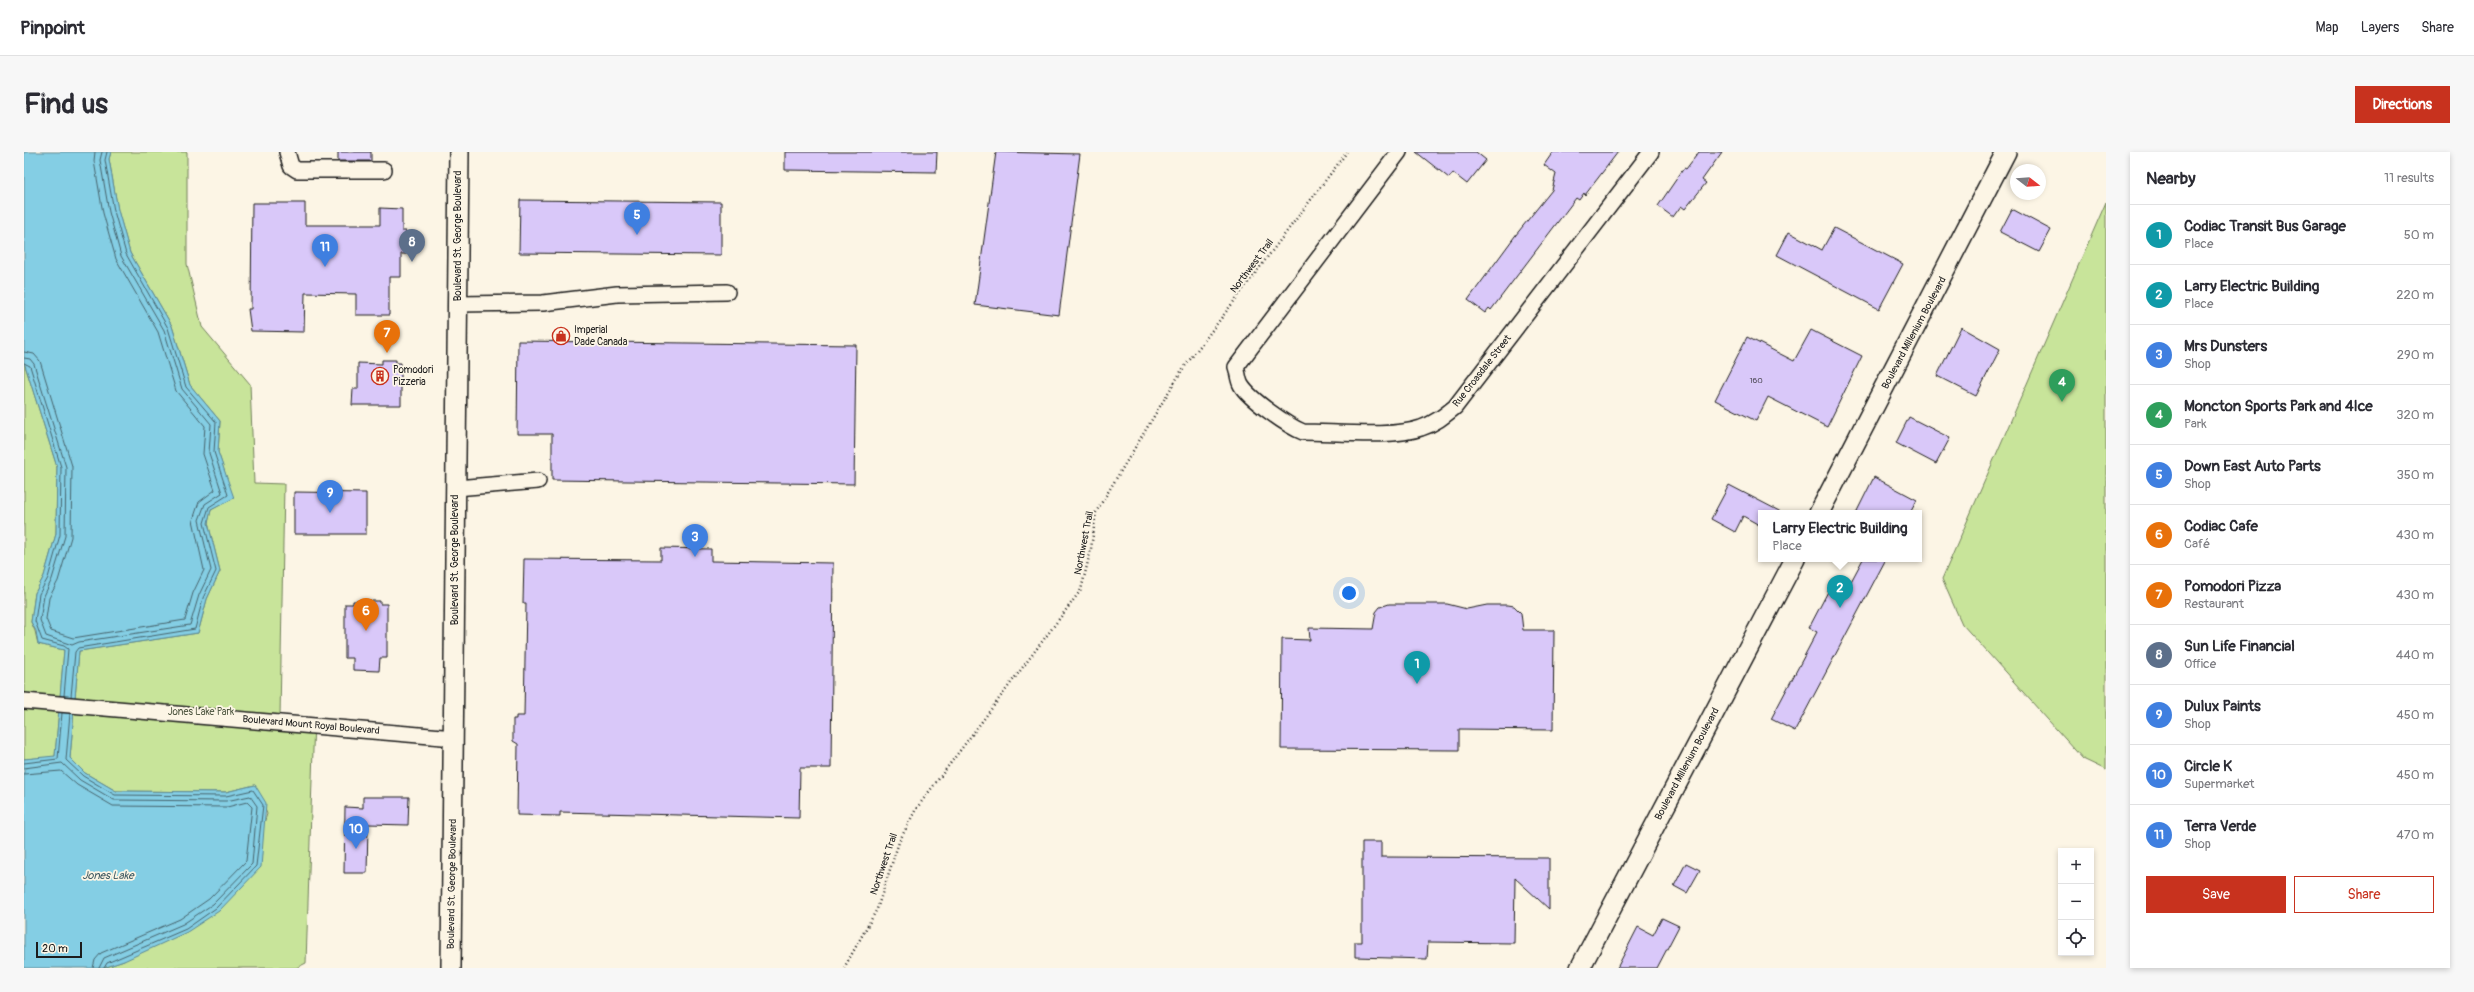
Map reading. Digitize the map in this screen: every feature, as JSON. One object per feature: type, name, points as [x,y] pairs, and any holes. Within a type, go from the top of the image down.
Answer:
[{"type":"main road","name":"Boulevard St. George Boulevard","points":[[451,968],[459,152]]},
{"type":"main road","name":"Boulevard Millenium Boulevard","points":[[1821,510],[2006,152]]},
{"type":"main road","name":"Boulevard Millenium Boulevard","points":[[1580,968],[1793,562]]},
{"type":"street","points":[[287,152],[291,166],[297,170],[384,170]]},
{"type":"street","name":"Rue Croasdale Street","points":[[1399,152],[1236,366],[1241,385],[1281,422],[1304,432],[1399,433],[1420,428],[1438,420],[1455,407],[1651,152]]},
{"type":"street","points":[[457,304],[543,303],[617,294],[727,292]]},
{"type":"street","points":[[456,488],[538,481]]},
{"type":"street","name":"Boulevard Mount Royal Boulevard","points":[[24,701],[454,738]]},
{"type":"path","name":"Northwest Trail","points":[[844,968],[877,909],[899,842],[916,809],[1081,590],[1091,549],[1096,512],[1182,370],[1347,152]]},
{"type":"green space","name":"Jones Lake Park","points":[[111,152],[187,152],[187,264],[202,327],[250,384],[254,483],[284,484],[280,717],[314,719],[306,963],[296,968],[103,968],[124,961],[263,826],[267,814],[255,785],[226,792],[116,791],[85,773],[70,758],[79,651],[198,633],[207,599],[220,571],[208,523],[211,510],[233,498],[218,452],[220,421],[190,385],[172,326],[130,253],[118,211],[109,159]]},
{"type":"green space","points":[[2106,202],[2106,770],[2083,759],[1962,624],[1942,579]]},
{"type":"green space","points":[[24,362],[57,467],[56,534],[44,576],[35,593],[31,622],[38,644],[64,650],[55,757],[24,759]]},
{"type":"water","name":"Jones Lake","points":[[24,152],[111,152],[109,159],[118,210],[130,253],[172,326],[190,385],[220,421],[218,452],[234,498],[211,510],[208,523],[220,571],[207,599],[198,633],[79,651],[70,758],[85,773],[116,791],[226,792],[255,785],[266,803],[261,867],[219,911],[187,932],[124,961],[103,968],[24,968],[24,759],[55,756],[64,650],[38,644],[36,631],[31,622],[35,593],[44,576],[56,534],[57,467],[24,362]]},
{"type":"building","points":[[338,152],[371,152],[371,161],[338,161]]},
{"type":"building","points":[[785,152],[937,152],[936,172],[785,170]]},
{"type":"building","points":[[996,152],[1080,154],[1059,315],[975,305]]},
{"type":"building","points":[[1416,152],[1476,152],[1486,160],[1467,184],[1453,173],[1449,178]]},
{"type":"building","points":[[1553,152],[1618,152],[1585,195],[1584,193],[1579,200],[1576,198],[1491,310],[1489,308],[1485,313],[1468,300],[1515,236],[1552,190],[1556,174],[1544,165]]},
{"type":"building","points":[[1699,152],[1722,152],[1702,180],[1706,183],[1685,209],[1681,206],[1673,217],[1658,206],[1684,168],[1686,169]]},
{"type":"building","points":[[520,200],[721,202],[721,255],[519,253]]},
{"type":"building","points":[[252,203],[305,203],[305,225],[380,225],[380,208],[402,209],[402,231],[406,231],[406,254],[401,254],[401,277],[389,277],[389,315],[356,315],[356,294],[305,293],[304,332],[251,331],[248,309],[251,309]]},
{"type":"building","points":[[2012,209],[2051,230],[2039,252],[2000,232]]},
{"type":"building","points":[[1834,228],[1903,264],[1879,309],[1777,255],[1789,232],[1822,250]]},
{"type":"building","points":[[1961,327],[2000,349],[1976,396],[1937,376]]},
{"type":"building","points":[[1811,330],[1862,356],[1827,427],[1768,397],[1756,421],[1715,400],[1747,337],[1794,361]]},
{"type":"building","points":[[518,341],[856,345],[854,484],[552,480],[552,434],[517,434]]},
{"type":"building","name":"Pomodori Pizzeria","points":[[382,360],[396,360],[396,363],[401,363],[401,405],[352,405],[353,389],[358,389],[358,363],[382,364]]},
{"type":"building","points":[[1909,417],[1950,438],[1936,464],[1896,443]]},
{"type":"building","points":[[1874,477],[1917,500],[1912,510],[1858,510]]},
{"type":"building","points":[[1729,485],[1777,510],[1758,510],[1758,524],[1743,516],[1735,532],[1711,519]]},
{"type":"building","points":[[294,492],[366,493],[366,534],[294,534]]},
{"type":"building","points":[[661,548],[711,549],[711,561],[833,563],[831,768],[800,768],[799,818],[560,812],[560,816],[517,815],[518,744],[513,741],[513,719],[516,719],[516,716],[524,716],[526,603],[523,603],[524,559],[661,560]]},
{"type":"building","points":[[1861,562],[1884,562],[1795,731],[1771,719],[1817,632],[1809,628],[1833,582],[1847,589]]},
{"type":"building","points":[[353,601],[380,601],[380,604],[387,604],[387,658],[380,658],[379,671],[353,670],[353,658],[345,658],[345,604],[353,604]]},
{"type":"building","points":[[1389,604],[1447,604],[1467,609],[1487,605],[1508,605],[1514,606],[1521,613],[1523,630],[1554,630],[1553,730],[1459,729],[1459,750],[1281,749],[1282,639],[1310,640],[1309,628],[1373,629],[1376,612],[1380,607]]},
{"type":"building","points":[[363,797],[409,797],[408,825],[368,824],[367,873],[344,873],[345,807],[363,808]]},
{"type":"building","points":[[1362,842],[1381,842],[1381,857],[1549,858],[1549,909],[1515,878],[1514,943],[1428,942],[1427,959],[1355,957],[1355,942],[1362,942]]},
{"type":"building","points":[[1686,863],[1700,870],[1687,893],[1674,886]]},
{"type":"building","points":[[1662,918],[1679,926],[1657,968],[1617,968],[1638,927],[1653,935]]},
{"type":"place","name":"Down East Auto Parts","points":[[637,235]]},
{"type":"place","name":"Sun Life Financial","points":[[412,262]]},
{"type":"place","name":"Terra Verde","points":[[325,267]]},
{"type":"place","name":"Imperial Dade Canada","points":[[561,336]]},
{"type":"place","name":"Pomodori Pizza","points":[[387,353]]},
{"type":"place","name":"Pomodori Pizzeria","points":[[380,376]]},
{"type":"place","name":"Moncton Sports Park and 4Ice","points":[[2062,402]]},
{"type":"place","name":"Dulux Paints","points":[[330,513]]},
{"type":"place","name":"Mrs Dunsters","points":[[695,557]]},
{"type":"place","name":"Larry Electric Building","points":[[1840,608]]},
{"type":"place","name":"Codiac Cafe","points":[[366,631]]},
{"type":"place","name":"Codiac Transit Bus Garage","points":[[1417,684]]},
{"type":"place","name":"Circle K","points":[[356,849]]}]
